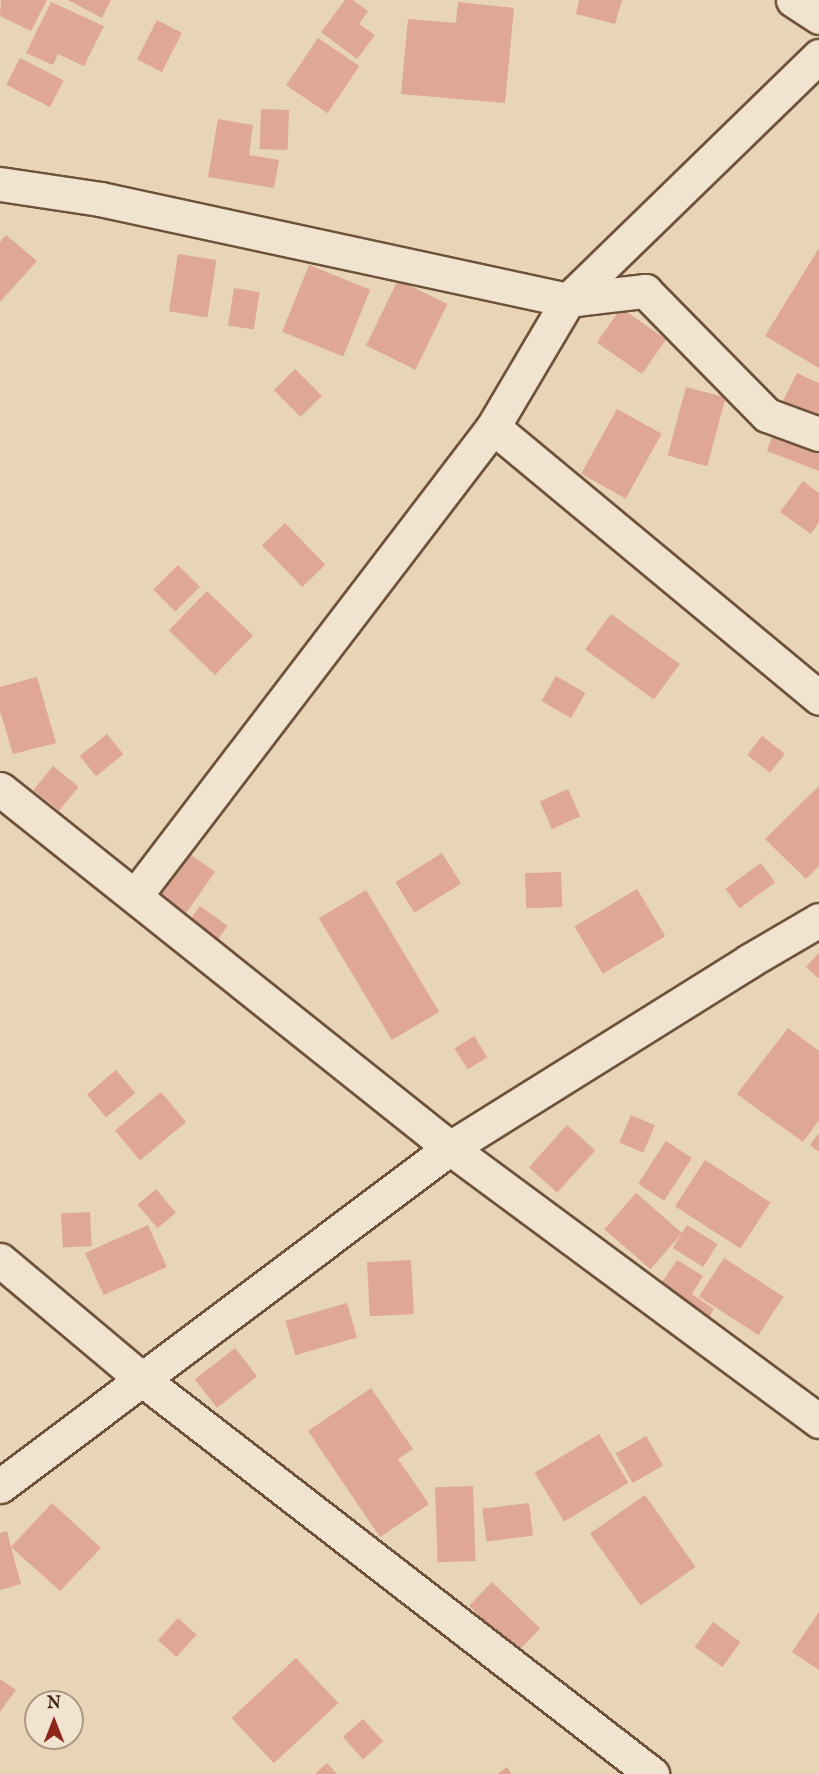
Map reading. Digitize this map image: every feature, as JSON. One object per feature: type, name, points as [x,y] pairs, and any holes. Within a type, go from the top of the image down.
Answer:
[{"type":"street","points":[[793,0],[819,17]]},
{"type":"street","points":[[135,896],[493,427],[568,300],[819,56]]},
{"type":"street","points":[[0,184],[100,199],[568,300],[645,291],[767,415],[819,434]]},
{"type":"street","points":[[493,427],[819,698]]},
{"type":"street","points":[[0,789],[450,1148],[819,1421]]},
{"type":"street","points":[[0,1486],[450,1148],[748,961],[819,920]]},
{"type":"street","points":[[0,1260],[143,1380],[652,1774]]},
{"type":"building","points":[[1,0],[47,0],[31,31],[0,16]]},
{"type":"building","points":[[68,0],[111,0],[102,18]]},
{"type":"building","points":[[345,0],[353,0],[368,11],[359,24],[375,35],[357,59],[321,32]]},
{"type":"building","points":[[579,0],[622,0],[615,24],[576,14]]},
{"type":"building","points":[[51,2],[104,26],[84,66],[58,54],[53,65],[26,53]]},
{"type":"building","points":[[458,2],[514,8],[505,103],[401,94],[408,19],[456,23]]},
{"type":"building","points":[[157,20],[182,33],[162,72],[137,59]]},
{"type":"building","points":[[318,38],[359,66],[328,113],[286,85]]},
{"type":"building","points":[[20,58],[64,80],[50,107],[6,85]]},
{"type":"building","points":[[261,109],[289,110],[288,150],[260,149]]},
{"type":"building","points":[[218,119],[253,125],[249,155],[279,160],[274,188],[208,177]]},
{"type":"building","points":[[6,235],[37,261],[0,302],[0,242]]},
{"type":"building","points":[[819,248],[819,368],[765,336]]},
{"type":"building","points":[[178,254],[217,260],[207,317],[169,311]]},
{"type":"building","points":[[309,265],[370,290],[343,356],[282,332]]},
{"type":"building","points":[[398,280],[447,304],[415,370],[366,346]]},
{"type":"building","points":[[234,288],[260,292],[254,330],[228,326]]},
{"type":"building","points":[[621,308],[666,340],[642,374],[597,342]]},
{"type":"building","points":[[295,369],[322,396],[301,417],[274,390]]},
{"type":"building","points":[[797,373],[819,383],[819,419],[781,405]]},
{"type":"building","points":[[686,387],[726,398],[707,466],[668,456]]},
{"type":"building","points":[[617,409],[662,434],[626,498],[581,474]]},
{"type":"building","points":[[776,425],[819,441],[819,471],[767,451]]},
{"type":"building","points":[[803,481],[819,493],[819,522],[811,534],[780,512]]},
{"type":"building","points":[[285,523],[325,565],[302,587],[262,545]]},
{"type":"building","points":[[178,565],[200,587],[175,612],[153,590]]},
{"type":"building","points":[[207,591],[253,635],[215,675],[169,631]]},
{"type":"building","points":[[611,614],[680,664],[654,700],[585,650]]},
{"type":"building","points":[[556,676],[585,693],[571,718],[542,701]]},
{"type":"building","points":[[37,677],[56,743],[13,754],[0,711],[0,687]]},
{"type":"building","points":[[107,734],[123,754],[96,776],[80,756]]},
{"type":"building","points":[[762,736],[785,754],[770,773],[747,755]]},
{"type":"building","points":[[53,766],[79,787],[59,811],[33,790]]},
{"type":"building","points":[[819,786],[819,866],[806,879],[765,839]]},
{"type":"building","points":[[568,789],[580,816],[552,829],[540,802]]},
{"type":"building","points":[[184,850],[215,872],[180,923],[148,901]]},
{"type":"building","points":[[442,853],[461,884],[414,913],[395,882]]},
{"type":"building","points":[[761,863],[775,882],[740,908],[725,889]]},
{"type":"building","points":[[561,872],[562,907],[526,908],[525,873]]},
{"type":"building","points":[[637,889],[665,936],[603,974],[574,927]]},
{"type":"building","points":[[366,890],[439,1012],[392,1040],[319,918]]},
{"type":"building","points":[[200,906],[228,926],[210,949],[183,929]]},
{"type":"building","points":[[819,953],[819,979],[806,967]]},
{"type":"building","points":[[788,1028],[819,1051],[819,1120],[803,1142],[737,1094]]},
{"type":"building","points":[[474,1036],[487,1057],[468,1069],[454,1048]]},
{"type":"building","points":[[116,1070],[135,1093],[106,1117],[87,1094]]},
{"type":"building","points":[[161,1092],[186,1122],[140,1160],[115,1131]]},
{"type":"building","points":[[631,1115],[655,1125],[643,1153],[619,1143]]},
{"type":"building","points":[[567,1125],[595,1150],[557,1193],[529,1167]]},
{"type":"building","points":[[819,1133],[819,1152],[810,1145]]},
{"type":"building","points":[[666,1141],[692,1158],[664,1201],[638,1184]]},
{"type":"building","points":[[705,1160],[770,1202],[740,1249],[675,1206]]},
{"type":"building","points":[[156,1189],[176,1213],[158,1228],[138,1204]]},
{"type":"building","points":[[636,1193],[682,1233],[651,1269],[605,1229]]},
{"type":"building","points":[[90,1212],[92,1246],[63,1247],[61,1214]]},
{"type":"building","points":[[148,1225],[167,1267],[104,1295],[85,1253]]},
{"type":"building","points":[[687,1225],[718,1244],[703,1267],[673,1248]]},
{"type":"building","points":[[724,1258],[784,1297],[758,1335],[699,1297]]},
{"type":"building","points":[[411,1260],[414,1314],[370,1316],[367,1262]]},
{"type":"building","points":[[677,1260],[703,1276],[692,1294],[714,1309],[706,1323],[656,1291]]},
{"type":"building","points":[[347,1303],[357,1338],[295,1355],[285,1321]]},
{"type":"building","points":[[235,1348],[257,1376],[217,1408],[195,1379]]},
{"type":"building","points":[[371,1388],[413,1449],[398,1459],[429,1504],[380,1537],[308,1431]]},
{"type":"building","points":[[599,1434],[628,1483],[564,1521],[535,1473]]},
{"type":"building","points":[[646,1436],[663,1465],[633,1483],[616,1454]]},
{"type":"building","points":[[473,1486],[476,1561],[438,1562],[435,1487]]},
{"type":"building","points":[[645,1495],[695,1567],[641,1606],[590,1533]]},
{"type":"building","points":[[52,1503],[101,1548],[60,1591],[11,1547]]},
{"type":"building","points":[[529,1503],[533,1536],[486,1541],[482,1509]]},
{"type":"building","points":[[7,1531],[21,1584],[0,1590],[0,1533]]},
{"type":"building","points":[[492,1582],[540,1629],[517,1652],[469,1606]]},
{"type":"building","points":[[819,1612],[819,1670],[792,1652]]},
{"type":"building","points":[[178,1618],[197,1635],[177,1657],[158,1640]]},
{"type":"building","points":[[713,1622],[741,1642],[722,1667],[695,1647]]},
{"type":"building","points":[[296,1658],[338,1703],[274,1763],[232,1718]]},
{"type":"building","points":[[0,1679],[16,1690],[0,1712]]},
{"type":"building","points":[[363,1719],[383,1741],[363,1759],[343,1737]]},
{"type":"building","points":[[327,1763],[337,1774],[315,1774]]},
{"type":"building","points":[[507,1767],[512,1774],[497,1774]]}]
